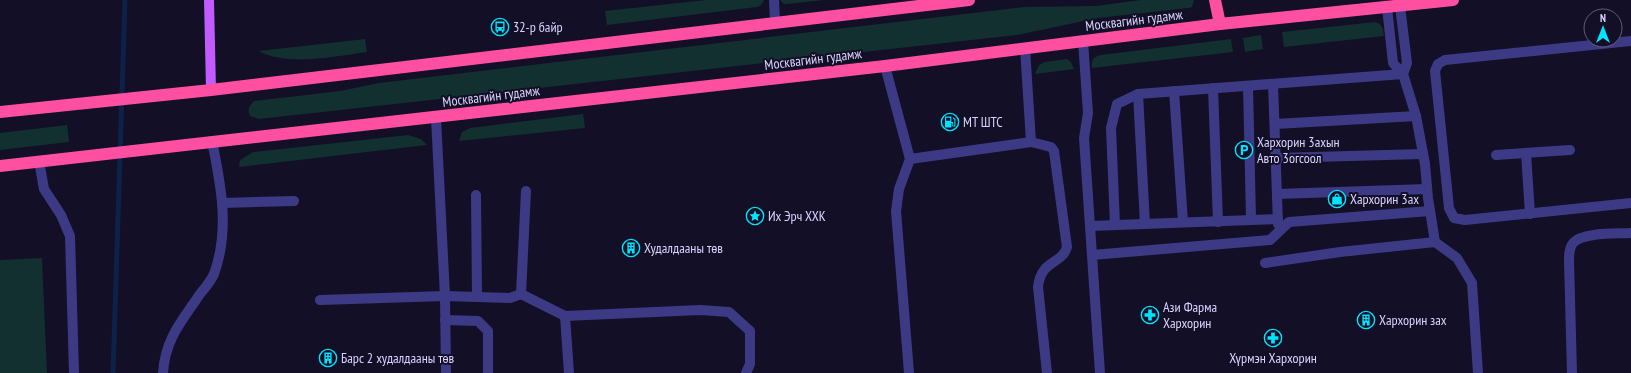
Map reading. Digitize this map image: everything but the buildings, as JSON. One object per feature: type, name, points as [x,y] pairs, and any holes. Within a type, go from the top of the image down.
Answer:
[{"type":"highway","points":[[0,112],[211,90],[969,0]]},
{"type":"highway","points":[[1215,0],[1220,24]]},
{"type":"highway","name":"Москвагийн гудамж","points":[[0,166],[212,141],[436,118],[885,66],[1220,24],[1453,0]]},
{"type":"main road","points":[[209,0],[211,90]]},
{"type":"lane","points":[[774,0],[775,22]]},
{"type":"lane","points":[[1400,6],[1407,63],[1403,74]]},
{"type":"lane","points":[[1387,7],[1393,63],[1403,74],[1416,116],[1423,154],[1435,242]]},
{"type":"lane","points":[[1083,41],[1088,113],[1084,138],[1100,373]]},
{"type":"lane","points":[[1631,41],[1445,60],[1438,64],[1435,71],[1449,208],[1454,218],[1465,220],[1631,203]]},
{"type":"lane","points":[[1025,48],[1031,142]]},
{"type":"lane","points":[[885,66],[910,159],[899,189],[896,211],[910,373]]},
{"type":"lane","points":[[1115,225],[1111,128],[1117,104],[1138,94],[1403,74]]},
{"type":"lane","points":[[1273,84],[1279,230]]},
{"type":"lane","points":[[1248,86],[1251,219]]},
{"type":"lane","points":[[1213,88],[1218,222]]},
{"type":"lane","points":[[1174,91],[1183,222]]},
{"type":"lane","points":[[1138,94],[1145,224]]},
{"type":"lane","points":[[1274,124],[1416,116]]},
{"type":"lane","points":[[436,118],[446,373]]},
{"type":"lane","points":[[163,373],[169,341],[214,275],[224,234],[221,186],[212,141]]},
{"type":"lane","points":[[910,159],[1031,142],[1051,147],[1054,151],[1067,247],[1065,254],[1043,270],[1039,276],[1038,287],[1047,373]]},
{"type":"lane","points":[[1496,155],[1570,150]]},
{"type":"lane","points":[[1526,153],[1530,214]]},
{"type":"lane","points":[[1276,158],[1423,154]]},
{"type":"lane","points":[[39,161],[44,189],[61,215],[70,236],[74,373]]},
{"type":"lane","points":[[1277,194],[1427,189]]},
{"type":"lane","points":[[520,294],[526,191]]},
{"type":"lane","points":[[476,195],[477,297]]},
{"type":"lane","points":[[222,203],[294,201]]},
{"type":"lane","points":[[1092,255],[1270,240],[1289,222],[1430,211]]},
{"type":"lane","points":[[1090,226],[1278,219]]},
{"type":"lane","points":[[1572,373],[1569,252],[1573,243],[1581,238],[1631,233]]},
{"type":"lane","points":[[1265,263],[1340,252],[1435,242],[1457,258],[1472,283],[1478,373]]},
{"type":"lane","points":[[320,300],[444,296],[510,298],[520,294],[565,316],[700,310],[729,312],[750,331],[750,364],[746,373]]},
{"type":"lane","points":[[565,316],[569,373]]},
{"type":"lane","points":[[445,320],[478,321],[488,331],[488,373]]},
{"type":"green space","points":[[706,0],[764,0],[761,5],[757,7],[607,25],[605,11]]},
{"type":"green space","points":[[780,0],[824,0],[784,4]]},
{"type":"green space","points":[[1141,0],[1194,0],[1192,7],[1188,8],[1098,18],[1017,35],[259,119],[250,116],[249,111],[250,106],[254,101],[340,91],[379,83],[1024,7],[1096,6]]},
{"type":"green space","points":[[1375,22],[1381,25],[1384,36],[1284,47],[1282,32]]},
{"type":"green space","points":[[1261,35],[1263,49],[1245,52],[1243,38]]},
{"type":"green space","points":[[365,39],[367,52],[327,58],[284,58],[271,56],[259,51]]},
{"type":"green space","points":[[1231,39],[1233,52],[1092,68],[1093,59],[1101,55]]},
{"type":"green space","points":[[1067,59],[1071,62],[1074,69],[1035,74],[1039,65],[1045,62]]},
{"type":"green space","points":[[583,114],[585,128],[459,141],[462,132],[470,128]]},
{"type":"green space","points":[[67,125],[69,142],[0,150],[0,133]]},
{"type":"green space","points":[[408,135],[421,139],[427,145],[239,167],[240,160],[253,152]]},
{"type":"green space","points":[[42,258],[47,373],[0,373],[0,260]]},
{"type":"waterway","points":[[113,373],[125,0]]},
{"type":"place","name":"32-р байр","points":[[500,27]]},
{"type":"place","name":"MT ШТС","points":[[950,122]]},
{"type":"place","name":"Хархорин 3ахын Авто 3огсоол","points":[[1244,150]]},
{"type":"place","name":"Хархорин 3ах","points":[[1337,199]]},
{"type":"place","name":"Их Эрч ХХК","points":[[755,216]]},
{"type":"place","name":"Худалдааны төв","points":[[631,248]]},
{"type":"place","name":"Ази Фарма Хархорин","points":[[1150,315]]},
{"type":"place","name":"Хархорин зах","points":[[1366,320]]},
{"type":"place","name":"Хүрмэн Хархорин","points":[[1273,338]]},
{"type":"place","name":"Барс 2 худалдааны төв","points":[[328,358]]}]
